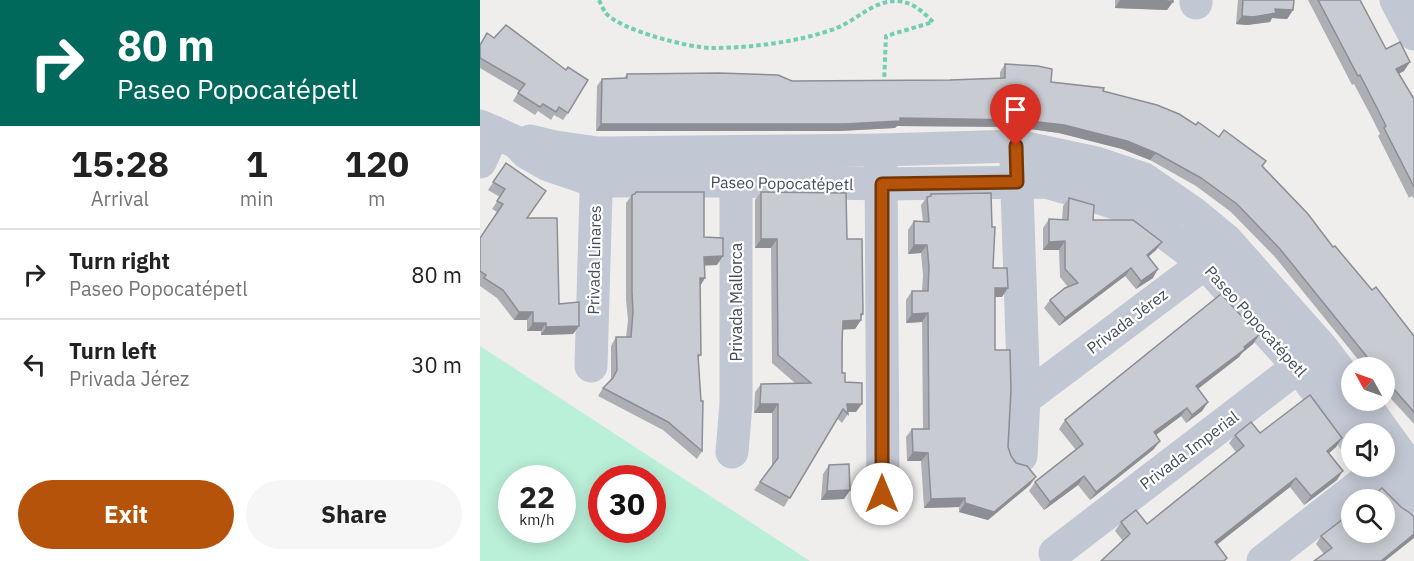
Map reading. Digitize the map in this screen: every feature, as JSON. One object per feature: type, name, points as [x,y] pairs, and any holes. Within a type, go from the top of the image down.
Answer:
[{"type":"street","points":[[1396,0],[1414,34]]},
{"type":"street","points":[[480,162],[497,133]]},
{"type":"street","name":"Paseo Popocatépetl","points":[[497,133],[555,147],[596,167],[735,166],[881,150],[1016,146],[1096,163],[1144,179],[1192,212],[1216,252],[1310,357],[1341,380]]},
{"type":"street","points":[[1016,146],[1024,399],[1021,456]]},
{"type":"street","points":[[881,150],[882,494]]},
{"type":"street","name":"Paseo Popocatépetl","points":[[735,166],[882,184],[1046,182],[1133,209],[1216,252]]},
{"type":"street","name":"Privada Mallorca","points":[[732,452],[736,404],[735,166]]},
{"type":"street","name":"Privada Linares","points":[[591,366],[596,167]]},
{"type":"street","name":"Privada Jérez","points":[[1024,399],[1216,252]]},
{"type":"street","name":"Paseo Popocatépetl","points":[[1310,357],[1345,423]]},
{"type":"street","name":"Privada Imperial","points":[[1055,553],[1310,357]]},
{"type":"street","points":[[1395,472],[1409,502],[1414,504]]},
{"type":"street","points":[[1263,561],[1376,477]]},
{"type":"path","points":[[599,0],[606,14],[622,25],[664,40],[710,48],[780,42],[834,29],[857,18],[874,3],[899,1],[920,8],[933,22],[886,36],[884,93]]},
{"type":"green space","points":[[480,346],[663,465],[588,465],[588,543],[666,543],[666,467],[810,561],[480,561]]},
{"type":"building","points":[[1142,0],[1173,0],[1173,2]]},
{"type":"building","points":[[1243,0],[1294,0],[1293,10],[1275,9],[1276,13],[1253,17],[1242,16]]},
{"type":"building","points":[[1318,0],[1360,0],[1386,49],[1400,42],[1410,62],[1396,69],[1414,99],[1414,187],[1384,128],[1386,126],[1376,106]]},
{"type":"building","points":[[506,25],[566,70],[568,67],[588,80],[568,113],[559,107],[556,112],[543,104],[540,107],[518,93],[525,84],[480,58],[480,45],[487,33],[494,38]]},
{"type":"building","points":[[1005,64],[1052,69],[1051,82],[1104,88],[1103,91],[1157,105],[1179,114],[1196,125],[1198,122],[1219,137],[1224,130],[1266,161],[1262,166],[1308,214],[1333,247],[1335,246],[1372,290],[1376,287],[1414,336],[1414,412],[1395,390],[1395,357],[1367,357],[1280,249],[1237,204],[1201,178],[1156,153],[1127,141],[1064,125],[1021,120],[900,118],[900,121],[844,124],[601,124],[602,79],[627,78],[627,74],[778,75],[792,81],[1005,78]]},
{"type":"building","points":[[506,163],[546,191],[527,218],[557,218],[559,304],[579,302],[579,326],[546,327],[546,323],[533,323],[533,312],[519,312],[503,290],[484,278],[486,275],[480,271],[480,238],[503,204],[497,201],[505,189],[493,182]]},
{"type":"building","points":[[636,192],[704,192],[704,237],[723,238],[723,256],[704,257],[705,278],[700,278],[701,355],[698,355],[701,401],[703,401],[702,451],[668,422],[603,388],[617,370],[616,337],[631,337],[633,312],[632,195]]},
{"type":"building","points":[[761,192],[846,193],[847,239],[862,239],[863,314],[861,314],[861,320],[843,321],[842,373],[845,373],[845,382],[862,383],[862,404],[847,404],[848,414],[843,409],[790,498],[760,482],[778,458],[778,404],[760,404],[761,384],[811,383],[778,355],[777,239],[761,239]]},
{"type":"building","points":[[991,193],[992,227],[995,227],[993,268],[1007,268],[1008,288],[995,288],[995,350],[1010,350],[1011,390],[1008,447],[1016,463],[1027,466],[1036,477],[994,512],[965,503],[965,498],[931,499],[928,453],[913,452],[912,429],[929,429],[928,313],[912,314],[912,291],[928,291],[929,267],[927,245],[914,245],[914,221],[929,222],[927,197],[931,194]]},
{"type":"building","points":[[1069,198],[1094,205],[1093,220],[1133,220],[1162,242],[1147,255],[1158,269],[1141,281],[1131,268],[1065,318],[1050,300],[1065,288],[1078,283],[1065,269],[1065,241],[1049,242],[1049,219],[1068,220]]},
{"type":"building","points":[[1221,294],[1259,335],[1244,347],[1245,349],[1196,386],[1208,402],[1192,415],[1187,408],[1154,432],[1160,441],[1096,492],[1084,476],[1050,502],[1035,482],[1083,444],[1065,420]]},
{"type":"building","points":[[1310,395],[1341,437],[1327,451],[1341,468],[1341,473],[1311,496],[1296,478],[1215,542],[1227,558],[1224,561],[1101,561],[1130,534],[1121,522],[1136,510],[1147,524],[1244,446],[1235,435],[1251,422],[1260,433]]},
{"type":"building","points":[[849,464],[850,490],[827,491],[829,465]]},
{"type":"building","points":[[1395,501],[1414,517],[1414,534],[1381,561],[1314,561],[1332,548],[1321,536],[1341,521],[1341,543],[1395,543]]},
{"type":"route","points":[[882,494],[882,184],[1017,182],[1016,146]]}]
